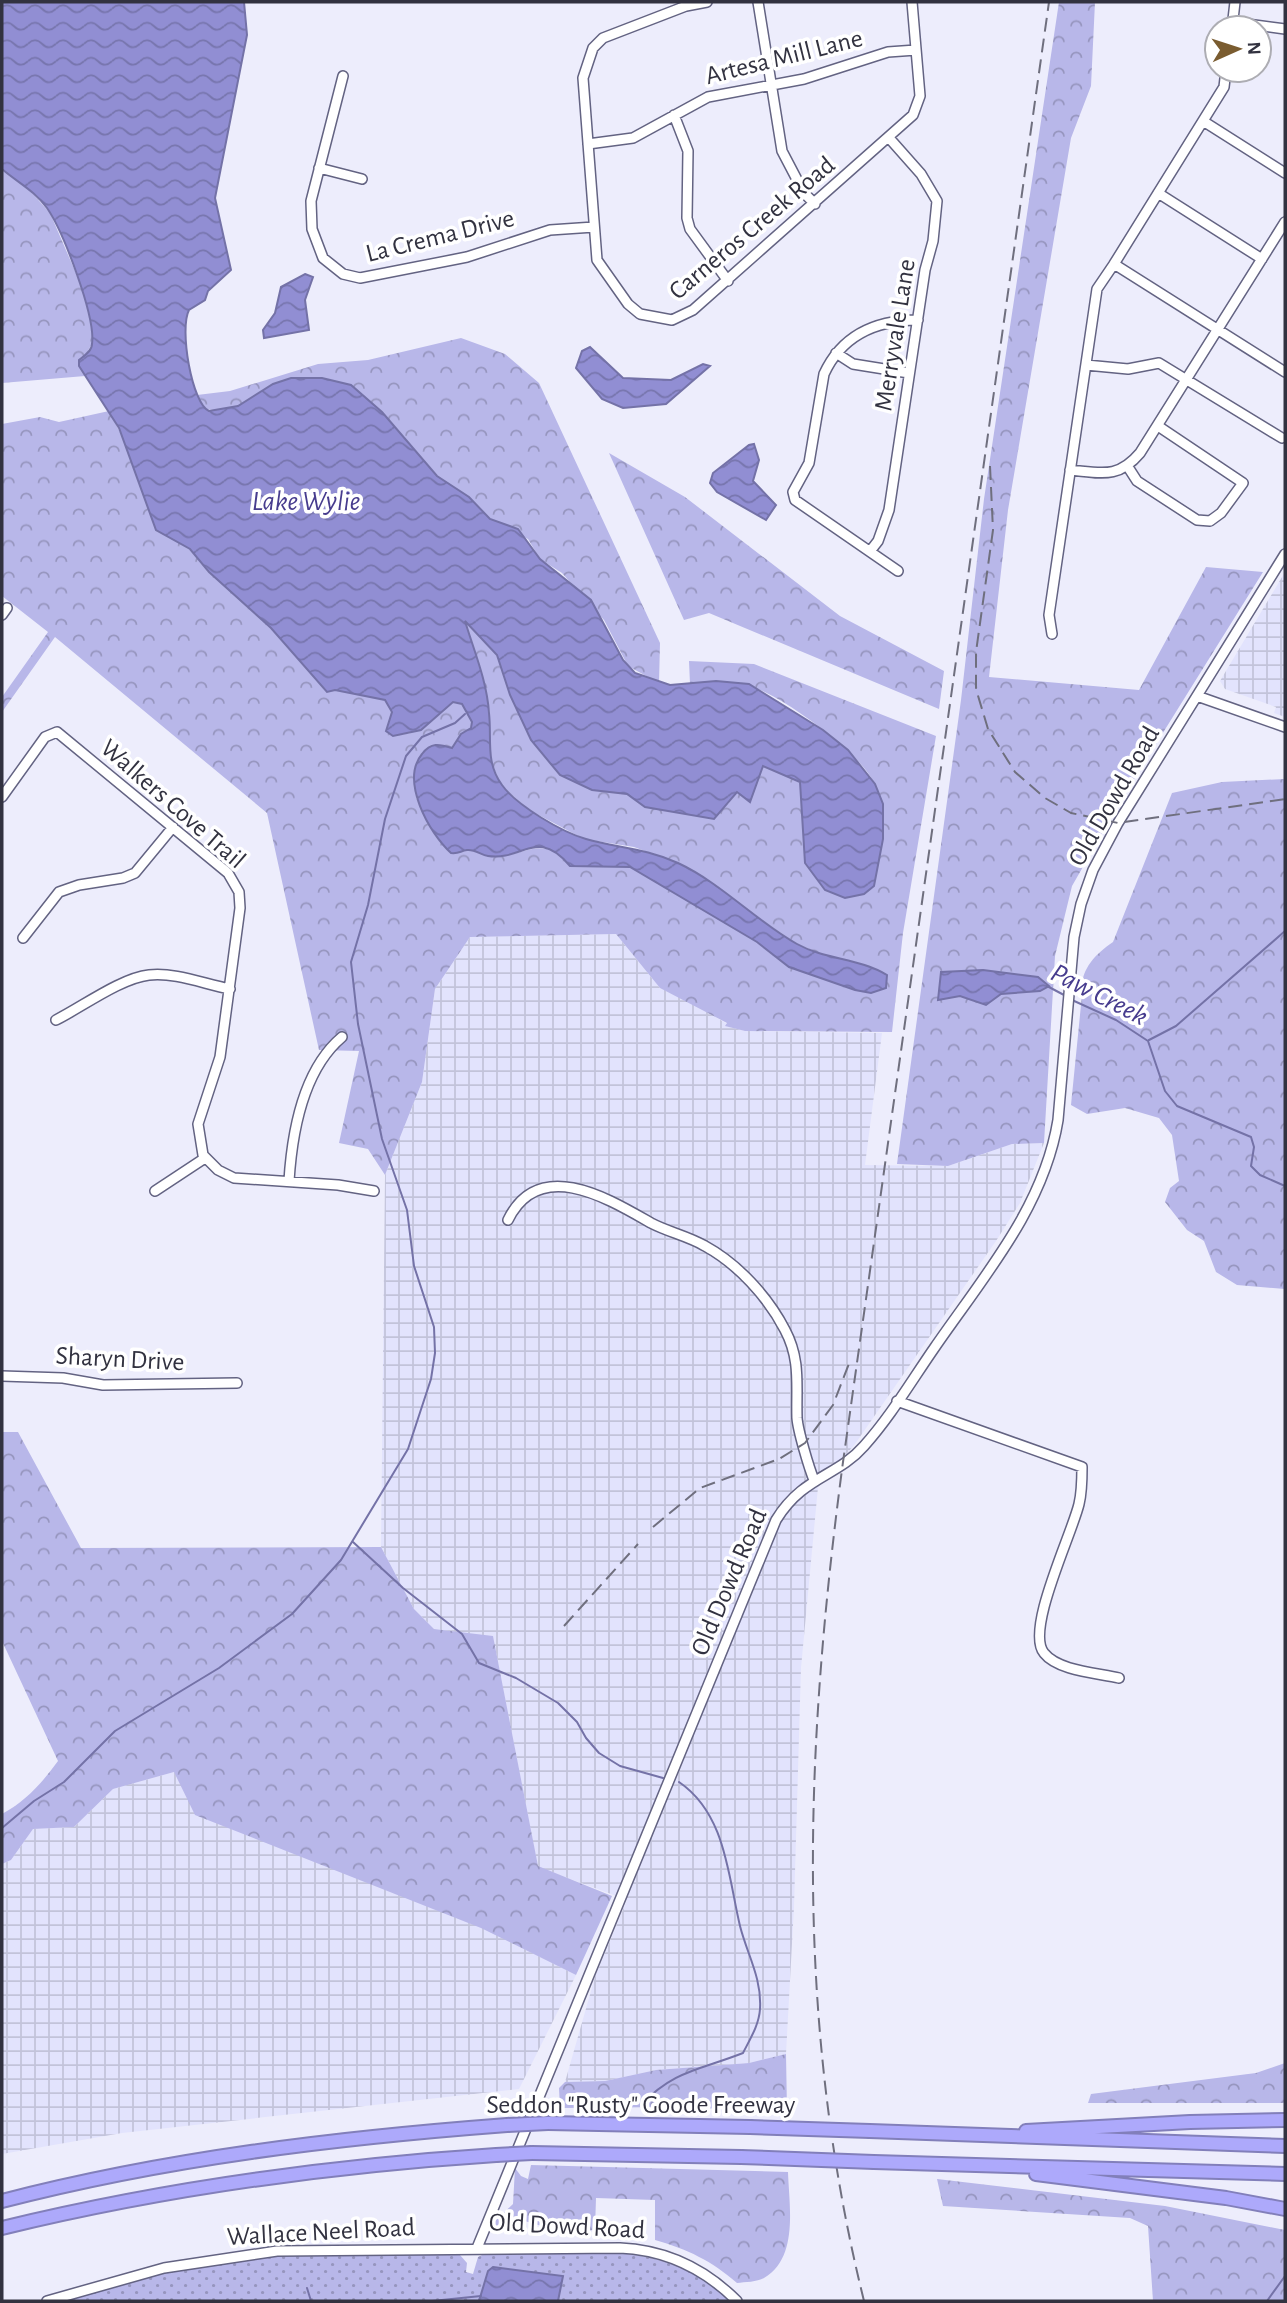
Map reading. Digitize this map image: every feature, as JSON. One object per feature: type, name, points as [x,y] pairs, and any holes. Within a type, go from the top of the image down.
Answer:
[{"type":"highway","points":[[987,2134],[1213,2121],[1285,2120]]},
{"type":"highway","name":"Seddon \"Rusty\" Goode Freeway","points":[[2,2201],[68,2184],[197,2159],[370,2136],[548,2123],[987,2134],[1030,2138],[1285,2146]]},
{"type":"highway","name":"Seddon \"Rusty\" Goode Freeway","points":[[2,2228],[102,2204],[242,2179],[355,2165],[532,2153],[1285,2174]]},
{"type":"highway","points":[[974,2165],[1226,2198],[1285,2209]]},
{"type":"street","name":"Carneros Creek Road","points":[[707,2],[685,6],[603,38],[593,48],[583,78],[594,227],[601,267],[628,304],[647,318],[680,318],[728,281],[890,139],[913,115],[919,103],[912,2]]},
{"type":"street","points":[[758,2],[782,151],[804,193],[816,204]]},
{"type":"street","name":"Artesa Mill Lane","points":[[588,144],[633,138],[708,97],[773,85],[888,52],[916,50]]},
{"type":"street","name":"La Crema Drive","points":[[343,76],[310,211],[314,240],[329,265],[352,277],[377,276],[467,257],[550,230],[594,227]]},
{"type":"street","points":[[1052,634],[1049,615],[1097,289],[1224,84]]},
{"type":"street","points":[[674,115],[688,151],[687,218],[690,229],[728,281]]},
{"type":"street","points":[[1203,121],[1285,173]]},
{"type":"street","name":"Merryvale Lane","points":[[871,550],[885,526],[933,241],[937,201],[921,174],[890,139]]},
{"type":"street","points":[[319,168],[362,178]]},
{"type":"street","points":[[1158,193],[1262,259]]},
{"type":"street","points":[[1070,470],[1110,474],[1128,467],[1158,426],[1285,222]]},
{"type":"street","points":[[1114,264],[1285,372]]},
{"type":"street","points":[[898,571],[795,500],[793,492],[808,463],[824,374],[836,353],[846,342],[878,323],[918,320]]},
{"type":"street","points":[[836,353],[853,365],[909,373]]},
{"type":"street","points":[[1086,365],[1128,369],[1160,363],[1282,439]]},
{"type":"street","points":[[1128,467],[1137,481],[1197,520],[1210,521],[1221,513],[1243,483],[1158,426]]},
{"type":"street","name":"Old Dowd Road","points":[[737,2301],[693,2267],[649,2251],[477,2248],[771,1530],[787,1503],[814,1480],[863,1448],[1004,1246],[1034,1198],[1057,1129],[1077,922],[1093,870],[1118,823],[1285,554]]},
{"type":"street","points":[[1197,696],[1285,727]]},
{"type":"street","name":"Walkers Cove Trail","points":[[2,797],[45,737],[57,732],[229,873],[239,892],[240,908],[220,1057],[198,1124],[199,1143],[205,1158]]},
{"type":"street","points":[[23,937],[59,892],[135,873],[173,827]]},
{"type":"street","points":[[56,1020],[145,975],[168,975],[230,989]]},
{"type":"street","points":[[289,1181],[293,1138],[315,1073],[328,1049],[342,1037]]},
{"type":"street","points":[[155,1191],[205,1158],[218,1170],[234,1178],[374,1191]]},
{"type":"street","points":[[508,1220],[519,1202],[535,1190],[581,1189],[617,1202],[655,1225],[689,1238],[722,1256],[765,1298],[778,1316],[795,1353],[797,1419],[814,1480]]},
{"type":"street","name":"Sharyn Drive","points":[[2,1376],[63,1378],[103,1385],[237,1383]]},
{"type":"street","points":[[897,1401],[1082,1467],[1078,1507],[1053,1581],[1039,1642],[1044,1653],[1054,1660],[1119,1678]]},
{"type":"street","name":"Wallace Neel Road","points":[[47,2301],[164,2268],[236,2255],[313,2249],[477,2248]]},
{"type":"shaded area","points":[[1285,572],[1285,717],[1274,713],[1276,707],[1225,689],[1220,681]]},
{"type":"shaded area","points":[[616,934],[660,988],[688,1000],[727,1024],[726,1026],[745,1031],[882,1033],[865,1165],[948,1166],[1012,1144],[1044,1143],[1020,1203],[996,1241],[855,1444],[818,1487],[801,1668],[794,1907],[786,2054],[749,2063],[656,2070],[605,2081],[565,2082],[595,1977],[627,1900],[538,1867],[493,1637],[434,1629],[414,1609],[381,1547],[385,1175],[422,1082],[435,989],[470,937]]},
{"type":"shaded area","points":[[174,1772],[576,1975],[519,2089],[122,2133],[2,2154],[2,1864],[11,1860],[33,1829],[74,1827],[113,1789]]},
{"type":"green space","points":[[1059,2],[1095,2],[1091,86],[1071,138],[1008,510],[989,677],[1139,690],[1206,567],[1263,572],[1123,797],[1072,886],[1055,956],[1044,1143],[1012,1144],[948,1166],[897,1164],[961,700],[984,499]]},
{"type":"green space","points":[[2,169],[25,185],[50,213],[88,301],[93,342],[79,366],[85,376],[2,383]]},
{"type":"green space","points":[[461,338],[505,354],[539,383],[660,643],[659,683],[628,666],[604,620],[562,573],[540,559],[528,539],[490,519],[469,497],[437,476],[382,412],[351,385],[322,378],[273,384],[238,406],[223,411],[204,409],[197,395],[230,391],[318,364],[368,360]]},
{"type":"green space","points":[[109,411],[123,438],[156,530],[190,549],[209,572],[271,628],[327,692],[335,690],[385,700],[392,712],[393,736],[411,733],[453,702],[462,704],[472,722],[471,728],[461,734],[416,798],[449,851],[455,853],[472,850],[487,856],[502,856],[541,848],[560,856],[571,866],[630,867],[757,942],[789,967],[855,990],[886,987],[885,982],[857,963],[834,959],[797,944],[680,864],[634,847],[584,839],[529,810],[501,785],[488,754],[490,714],[482,674],[464,619],[497,655],[510,695],[531,740],[592,790],[627,794],[645,807],[674,811],[728,804],[737,792],[750,801],[763,765],[800,782],[805,863],[877,871],[881,809],[876,787],[869,774],[824,731],[772,695],[741,684],[690,684],[689,661],[754,664],[936,736],[903,933],[892,1032],[745,1031],[725,1026],[727,1023],[660,988],[616,934],[470,937],[435,989],[422,1082],[385,1175],[368,1149],[339,1143],[359,1051],[319,1050],[267,813],[55,637],[2,712],[2,697],[48,632],[2,596],[2,424],[40,417],[59,422]]},
{"type":"green space","points":[[609,453],[685,497],[840,616],[944,671],[939,709],[709,613],[684,620]]},
{"type":"green space","points":[[1285,779],[1285,1289],[1237,1285],[1216,1272],[1204,1241],[1187,1230],[1165,1202],[1170,1188],[1179,1181],[1172,1135],[1159,1118],[1125,1108],[1087,1114],[1071,1105],[1085,971],[1094,958],[1113,942],[1172,793],[1222,782]]},
{"type":"green space","points":[[2,1432],[18,1432],[81,1548],[381,1547],[414,1609],[434,1629],[493,1636],[538,1866],[612,1896],[576,1975],[481,1928],[195,1815],[174,1772],[113,1789],[74,1827],[33,1829],[11,1860],[2,1864],[2,1814],[33,1791],[58,1761],[2,1641]]},
{"type":"green space","points":[[786,2054],[787,2111],[673,2107],[560,2108],[559,2088],[565,2082],[605,2081],[656,2070],[749,2063]]},
{"type":"green space","points":[[1285,2063],[1285,2103],[1088,2103],[1091,2094],[1256,2073]]},
{"type":"green space","points":[[531,2165],[788,2172],[790,2230],[783,2258],[764,2278],[737,2283],[699,2257],[655,2240],[655,2200],[596,2198],[595,2230],[562,2232],[518,2219],[492,2232],[495,2221],[513,2204],[515,2168],[521,2176],[528,2179]]},
{"type":"green space","points":[[937,2179],[1165,2206],[1285,2230],[1285,2301],[1153,2301],[1148,2226],[1130,2218],[943,2206]]},
{"type":"green space","points":[[614,2252],[676,2266],[704,2280],[730,2301],[63,2301],[148,2277],[213,2263],[289,2255],[460,2255],[467,2263],[466,2272],[473,2274],[478,2257],[482,2255]]},
{"type":"water","name":"Lake Wylie","points":[[2,2],[244,2],[247,35],[215,198],[231,270],[208,291],[205,300],[189,310],[186,320],[189,365],[197,395],[203,405],[209,411],[238,406],[273,384],[291,378],[322,378],[351,385],[382,412],[437,476],[469,497],[490,519],[518,529],[540,559],[591,600],[623,660],[635,673],[670,685],[716,681],[749,684],[823,730],[848,750],[875,784],[883,804],[883,839],[874,886],[864,894],[845,898],[825,890],[805,863],[800,782],[763,766],[750,802],[737,792],[714,819],[645,807],[627,794],[592,790],[560,775],[531,740],[510,695],[497,655],[465,621],[486,689],[493,768],[502,785],[518,801],[576,836],[654,854],[694,871],[797,944],[819,953],[865,965],[887,975],[886,988],[871,993],[855,990],[789,967],[757,942],[630,867],[570,866],[558,855],[539,847],[500,856],[488,856],[470,850],[451,853],[426,820],[414,778],[416,765],[425,750],[435,745],[452,748],[461,734],[471,728],[472,722],[462,704],[453,702],[421,730],[393,736],[386,731],[392,712],[385,700],[335,690],[327,692],[271,628],[209,572],[190,549],[156,530],[119,428],[79,366],[79,360],[92,347],[92,331],[84,295],[61,235],[42,202],[2,169]]},
{"type":"water","points":[[305,274],[313,277],[305,300],[309,330],[264,338],[263,330],[275,313],[281,287]]},
{"type":"water","points":[[590,347],[623,378],[671,380],[703,364],[710,366],[666,404],[623,408],[602,399],[576,368],[582,351]]},
{"type":"water","points":[[754,444],[759,460],[753,481],[776,505],[766,520],[717,492],[710,483],[713,473]]},
{"type":"water","points":[[983,970],[1038,977],[1049,986],[1040,991],[1001,994],[986,1005],[960,996],[938,1000],[941,972]]},
{"type":"water","points":[[493,2267],[563,2276],[558,2301],[479,2301],[488,2271]]},
{"type":"waterway","points":[[2,1828],[34,1801],[64,1782],[115,1731],[219,1668],[292,1614],[341,1560],[408,1449],[431,1379],[435,1353],[434,1327],[414,1266],[407,1210],[382,1139],[358,1024],[351,962],[368,905],[385,819],[406,756],[422,737],[455,723],[465,714]]},
{"type":"waterway","points":[[1149,1040],[1176,1026],[1285,931]]},
{"type":"waterway","name":"Paw Creek","points":[[1047,986],[1064,995]]},
{"type":"waterway","name":"Paw Creek","points":[[1072,1000],[1116,1020],[1148,1041],[1165,1091],[1177,1106],[1251,1137],[1254,1147],[1251,1166],[1260,1175],[1285,1186]]},
{"type":"waterway","points":[[353,1542],[403,1588],[462,1634],[479,1663],[516,1678],[558,1703],[577,1722],[599,1753],[620,1766],[663,1778]]},
{"type":"waterway","points":[[641,2105],[653,2093],[676,2078],[743,2053],[756,2026],[760,2009],[759,1987],[740,1926],[723,1847],[707,1811],[695,1795],[679,1782]]},
{"type":"waterway","points":[[1267,2301],[1285,2276]]},
{"type":"waterway","points":[[307,2288],[311,2301]]},
{"type":"waterway","points":[[432,2301],[481,2296]]},
{"type":"railway","points":[[864,2301],[841,2196],[826,2091],[817,1987],[813,1883],[814,1778],[820,1674],[843,1462],[1049,2]]},
{"type":"railway","points":[[990,466],[993,530],[976,652],[976,689],[988,729],[1015,772],[1045,798],[1071,813],[1118,823],[1285,799]]},
{"type":"railway","points":[[653,1527],[700,1488],[779,1459],[805,1443],[833,1405],[850,1361]]},
{"type":"railway","points":[[564,1626],[638,1544]]}]
